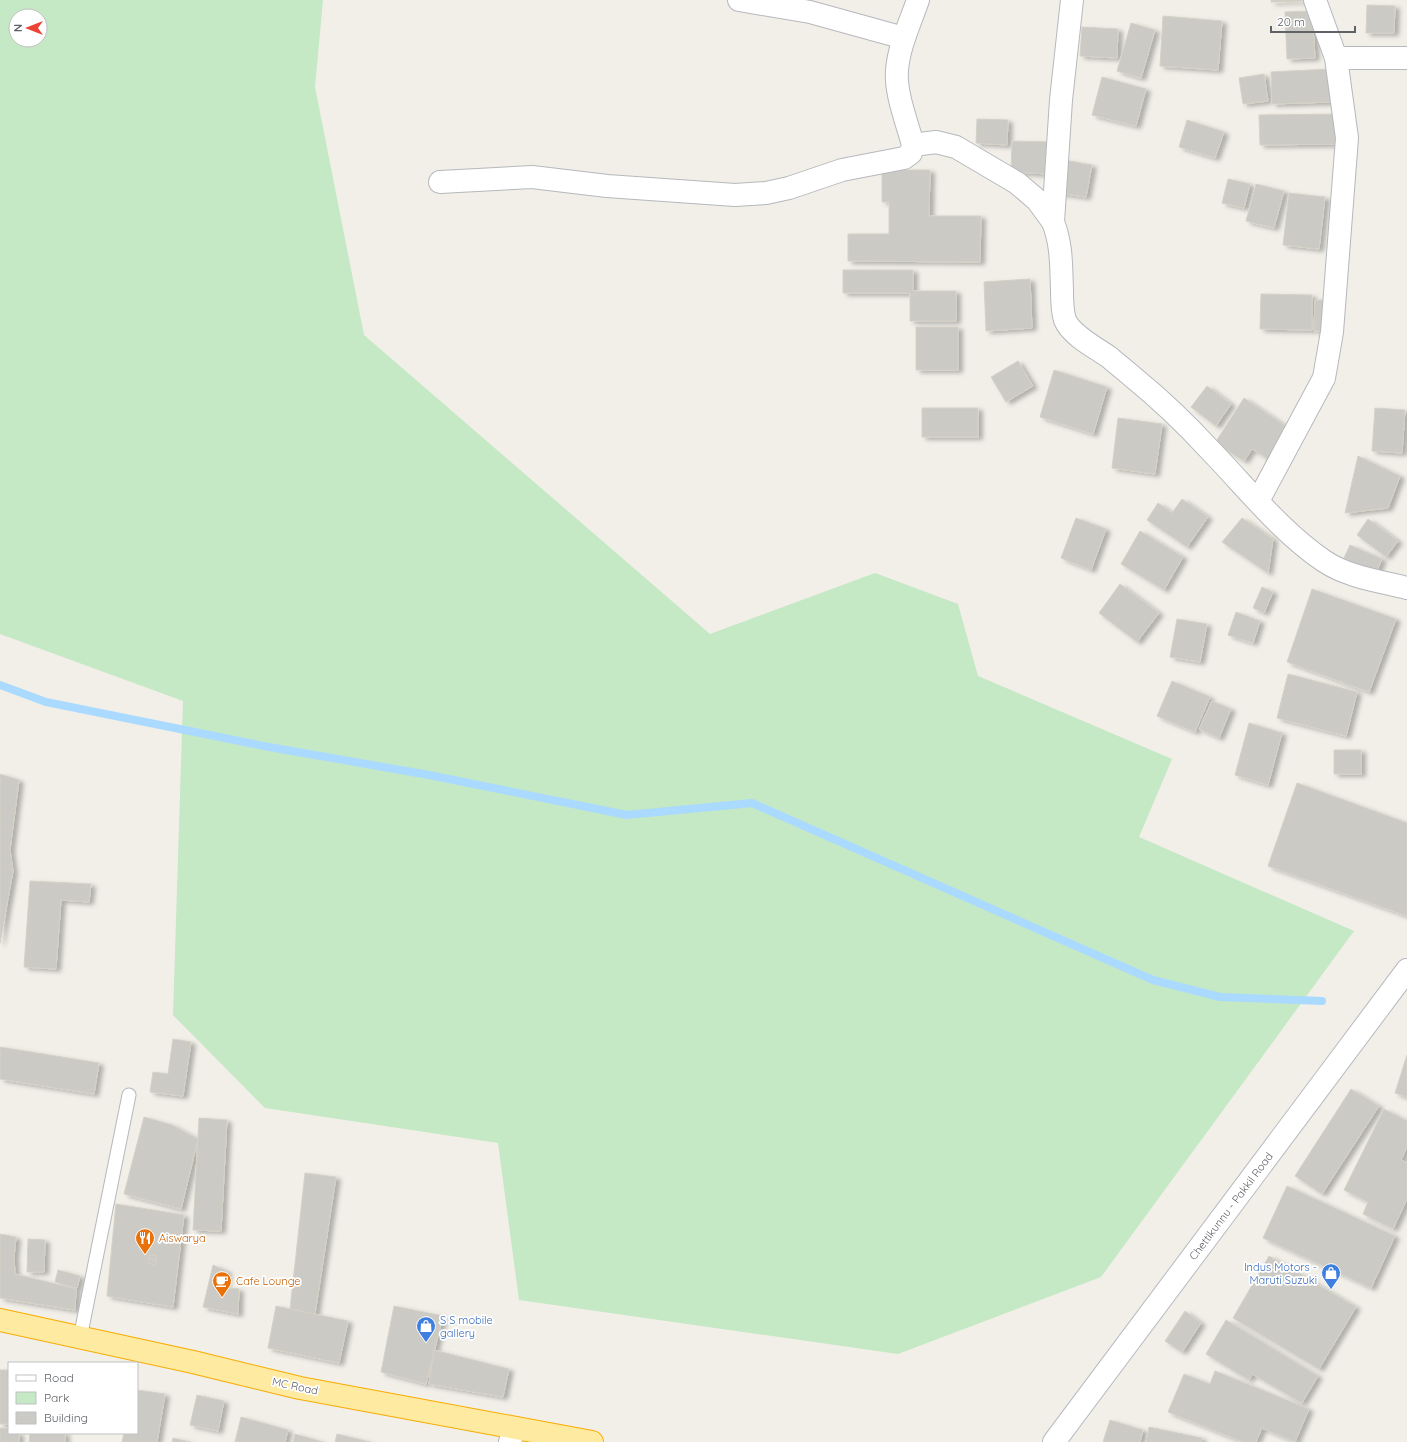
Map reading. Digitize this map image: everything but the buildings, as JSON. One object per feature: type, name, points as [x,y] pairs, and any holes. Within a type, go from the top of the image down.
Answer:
[{"type":"highway","name":"MC Road","points":[[0,1320],[193,1362],[300,1388],[512,1435],[592,1442]]},
{"type":"street","points":[[739,0],[810,12],[904,38]]},
{"type":"street","points":[[440,182],[532,177],[607,186],[735,195],[766,193],[796,186],[842,170],[904,158],[911,153],[913,145],[898,92],[897,72],[899,53],[918,0]]},
{"type":"street","points":[[1053,222],[1060,100],[1072,0]]},
{"type":"street","points":[[1258,501],[1324,378],[1332,332],[1347,138],[1336,58],[1315,0]]},
{"type":"street","points":[[1336,58],[1407,58]]},
{"type":"street","points":[[913,145],[936,142],[956,147],[1018,183],[1037,200],[1053,222],[1058,236],[1063,311],[1065,321],[1070,328],[1109,357],[1161,401],[1302,545],[1326,562],[1350,574],[1407,588]]},
{"type":"street","name":"Chettikunnu - Pakkil Road","points":[[1054,1442],[1407,970]]},
{"type":"lane","points":[[80,1338],[129,1095]]},
{"type":"green space","points":[[0,0],[323,0],[315,87],[364,335],[710,634],[875,573],[958,604],[978,676],[1172,759],[1139,837],[1354,931],[1101,1277],[898,1354],[519,1300],[498,1143],[265,1108],[173,1015],[183,701],[0,634]]},
{"type":"waterway","points":[[0,685],[46,702],[269,747],[429,775],[627,815],[752,803],[1153,980],[1220,997],[1322,1001]]},
{"type":"place","name":"Aiswarya","points":[[145,1255]]},
{"type":"place","name":"Indus Motors - Maruti Suzuki","points":[[1331,1290]]},
{"type":"place","name":"Cafe Lounge","points":[[222,1298]]},
{"type":"place","name":"S S mobile gallery","points":[[426,1343]]}]
